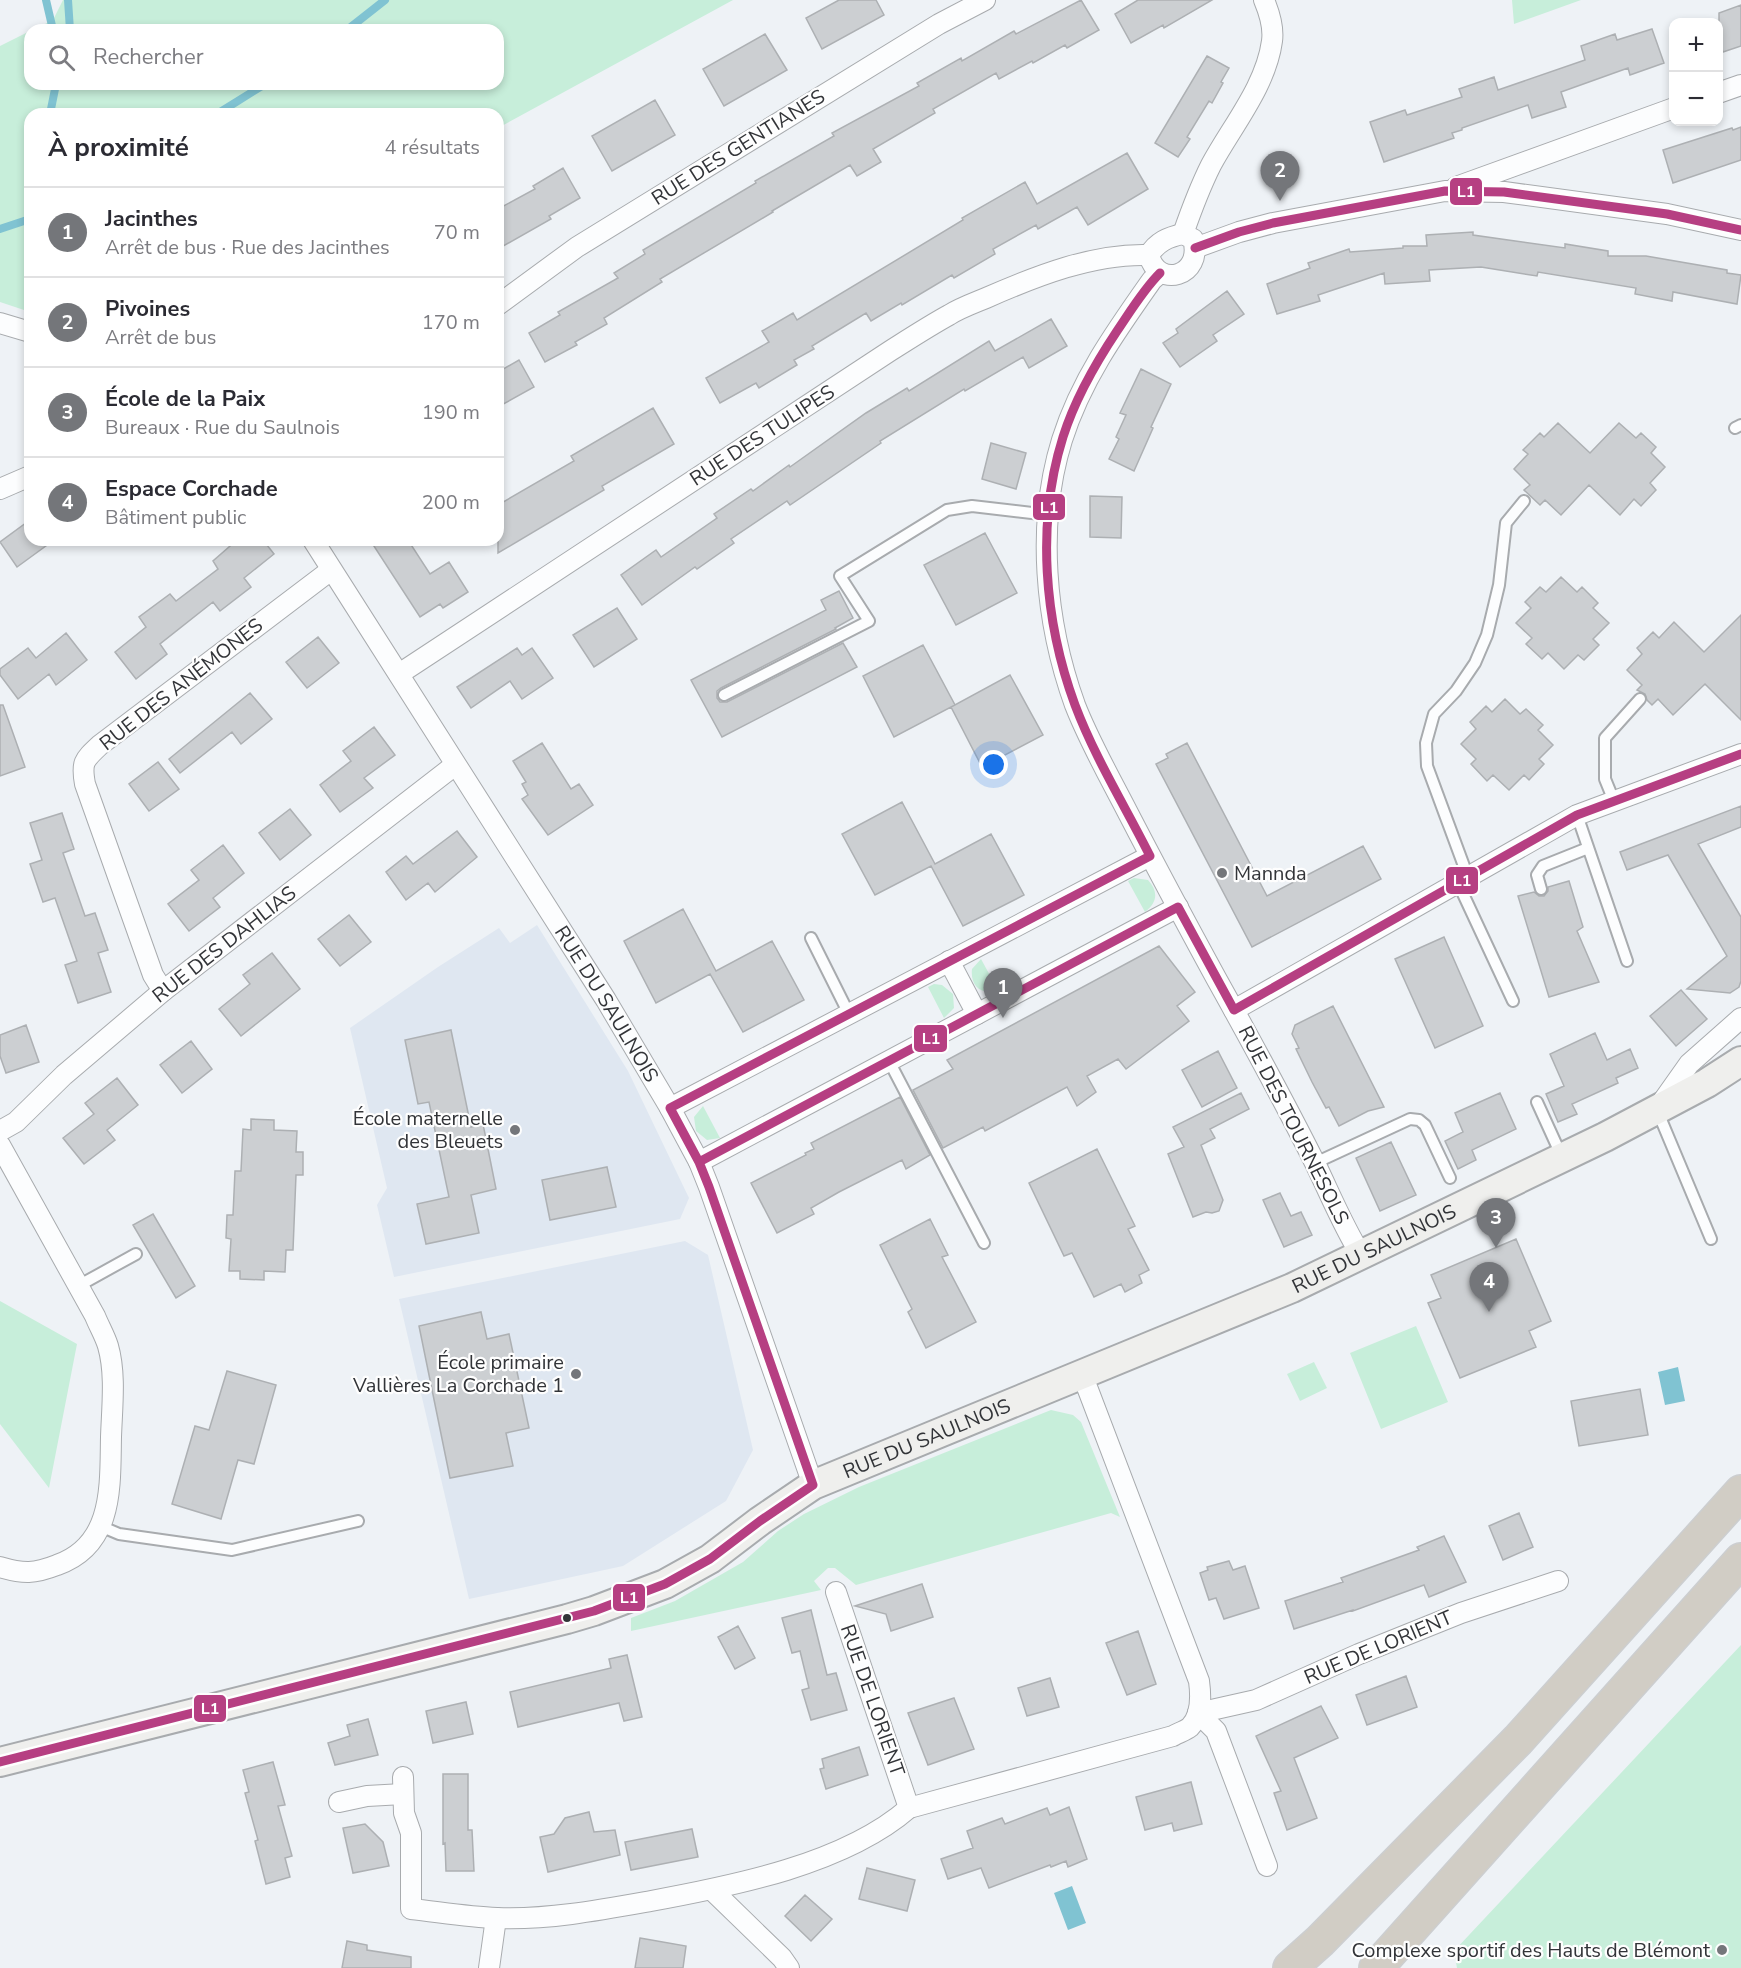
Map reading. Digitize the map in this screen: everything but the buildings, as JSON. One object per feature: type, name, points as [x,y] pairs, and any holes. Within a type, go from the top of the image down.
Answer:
[{"type":"highway","points":[[1290,1968],[1354,1907],[1518,1740],[1741,1492]]},
{"type":"highway","points":[[1376,1968],[1741,1560]]},
{"type":"street","name":"RUE DES GENTIANES","points":[[504,301],[577,247],[939,24],[985,0]]},
{"type":"street","points":[[1264,0],[1270,16],[1273,39],[1256,88],[1210,167],[1189,241],[1194,259],[1186,271],[1173,275],[1160,273],[1152,265],[1149,255],[1155,246],[1165,239],[1189,241],[1445,191],[1669,110]]},
{"type":"street","points":[[1723,92],[1741,85]]},
{"type":"street","points":[[1445,191],[1504,192],[1667,214],[1741,230]]},
{"type":"street","name":"RUE DES TULIPES","points":[[399,674],[880,357],[950,314],[1007,289],[1054,272],[1109,257],[1149,255]]},
{"type":"street","name":"RUE DES TOURNESOLS","points":[[1160,273],[1152,280],[1093,368],[1062,440],[1048,514],[1047,552],[1050,607],[1060,654],[1075,704],[1088,733],[1150,856],[1315,1163],[1361,1255]]},
{"type":"street","points":[[0,323],[24,330]]},
{"type":"street","points":[[0,489],[24,479]]},
{"type":"street","name":"RUE DU SAULNOIS","points":[[317,546],[606,1000],[699,1162],[813,1485],[1292,1288],[1657,1110],[1707,1083],[1741,1061]]},
{"type":"street","name":"RUE DES ANÉMONES","points":[[163,991],[153,975],[85,784],[82,769],[88,757],[100,745],[331,570]]},
{"type":"street","points":[[1234,1010],[1577,815],[1741,754]]},
{"type":"street","name":"RUE DES DAHLIAS","points":[[0,1131],[16,1122],[64,1075],[163,991],[455,765]]},
{"type":"street","points":[[670,1108],[1150,856]]},
{"type":"street","points":[[699,1162],[1178,907]]},
{"type":"street","points":[[950,961],[977,1014]]},
{"type":"street","name":"RUE DU SAULNOIS","points":[[1657,1110],[1689,1064],[1741,1018]]},
{"type":"street","points":[[0,1145],[95,1316],[108,1345],[112,1371],[110,1489],[104,1518],[94,1538],[81,1553],[62,1564],[42,1571],[24,1574],[0,1567]]},
{"type":"street","points":[[339,1803],[403,1785],[404,1813],[411,1833],[411,1909],[496,1918],[598,1911],[712,1890],[813,1862],[858,1842],[909,1808],[1173,1736],[1190,1727],[1198,1713],[1202,1697],[1199,1681],[1082,1374]]},
{"type":"street","points":[[0,1762],[594,1611],[665,1584],[710,1559],[813,1485]]},
{"type":"street","name":"RUE DE LORIENT","points":[[1198,1713],[1256,1700],[1359,1654],[1461,1613],[1558,1581]]},
{"type":"street","name":"RUE DE LORIENT","points":[[836,1592],[909,1808]]},
{"type":"street","points":[[1198,1713],[1216,1731],[1267,1866]]},
{"type":"street","points":[[712,1890],[782,1958],[789,1968]]},
{"type":"street","points":[[489,1968],[496,1918]]},
{"type":"lane","points":[[1513,1001],[1463,880],[1427,766],[1426,742],[1434,714],[1456,691],[1474,663],[1487,635],[1499,585],[1506,523],[1524,501]]},
{"type":"lane","points":[[724,695],[869,621],[840,576],[947,510],[972,506],[1048,514]]},
{"type":"lane","points":[[1614,801],[1605,779],[1605,738],[1640,699]]},
{"type":"lane","points":[[1577,815],[1627,961]]},
{"type":"lane","points":[[1541,889],[1537,874],[1543,866],[1588,848]]},
{"type":"lane","points":[[811,938],[849,1014]]},
{"type":"lane","points":[[889,1061],[984,1243]]},
{"type":"lane","points":[[1538,1102],[1562,1158]]},
{"type":"lane","points":[[1657,1110],[1711,1239]]},
{"type":"lane","points":[[1315,1163],[1410,1119],[1419,1120],[1425,1125],[1450,1178]]},
{"type":"lane","points":[[78,1286],[136,1254]]},
{"type":"lane","points":[[100,1526],[119,1534],[232,1550],[358,1521]]},
{"type":"shaded area","name":"École maternelle des Bleuets","points":[[537,925],[628,1071],[689,1198],[680,1219],[394,1277],[377,1205],[387,1188],[350,1028],[499,928],[510,943]]},
{"type":"shaded area","name":"École primaire Vallières La Corchade 1","points":[[685,1241],[708,1255],[753,1450],[726,1501],[623,1566],[469,1599],[399,1299]]},
{"type":"green space","points":[[63,0],[733,0],[504,125],[504,108],[24,108],[24,310],[0,302],[0,46],[24,34],[24,90],[504,90],[504,24],[45,24],[53,20]]},
{"type":"green space","points":[[1512,0],[1581,0],[1514,24]]},
{"type":"green space","points":[[1134,878],[1148,880],[1154,889],[1154,901],[1145,912],[1128,881]]},
{"type":"green space","points":[[981,959],[998,990],[986,992],[975,985],[972,969]]},
{"type":"green space","points":[[934,984],[942,985],[953,994],[954,1008],[944,1018],[928,987]]},
{"type":"green space","points":[[703,1106],[720,1138],[707,1140],[696,1131],[694,1117]]},
{"type":"green space","points":[[0,1301],[77,1344],[49,1488],[0,1424]]},
{"type":"green space","points":[[1416,1326],[1448,1402],[1381,1429],[1350,1353]]},
{"type":"green space","points":[[1314,1362],[1327,1388],[1300,1401],[1287,1374]]},
{"type":"green space","points":[[1051,1410],[1073,1415],[1081,1422],[1120,1517],[1111,1513],[856,1585],[835,1568],[828,1568],[814,1581],[821,1590],[631,1631],[631,1618],[675,1601],[743,1562],[778,1531],[804,1514],[859,1487]]},
{"type":"green space","points":[[1741,1645],[1741,1968],[1457,1968],[1454,1951]]},
{"type":"water","points":[[1678,1367],[1685,1401],[1665,1405],[1658,1372]]},
{"type":"water","points":[[1072,1886],[1086,1923],[1068,1930],[1054,1893]]},
{"type":"waterway","points":[[46,0],[52,24]]},
{"type":"waterway","points":[[68,0],[70,24]]},
{"type":"waterway","points":[[355,24],[385,0]]},
{"type":"waterway","points":[[51,108],[55,90]]},
{"type":"waterway","points":[[227,108],[255,90]]},
{"type":"waterway","points":[[0,229],[24,221]]},
{"type":"transit line","name":"L1","points":[[1195,248],[1239,232],[1273,223],[1445,191],[1504,192],[1667,214],[1741,230]]},
{"type":"transit line","name":"L1","points":[[813,1485],[709,1187],[699,1162],[670,1108],[1150,856],[1092,744],[1064,673],[1050,606],[1047,537],[1054,470],[1073,409],[1109,343],[1142,294],[1160,273]]},
{"type":"transit line","name":"L1","points":[[699,1162],[1178,907],[1234,1010],[1577,815],[1741,754]]},
{"type":"transit line","name":"L1","points":[[0,1762],[594,1611],[665,1584],[710,1559],[813,1485]]},
{"type":"place","name":"Pivoines","points":[[1280,201]]},
{"type":"place","name":"Mannda","points":[[1222,873]]},
{"type":"place","name":"Jacinthes","points":[[1003,1018]]},
{"type":"place","name":"École maternelle des Bleuets","points":[[515,1130]]},
{"type":"place","name":"École de la Paix","points":[[1496,1248]]},
{"type":"place","name":"Espace Corchade","points":[[1489,1312]]},
{"type":"place","name":"École primaire Vallières La Corchade 1","points":[[576,1374]]},
{"type":"place","name":"Complexe sportif des Hauts de Blémont","points":[[1722,1950]]}]
